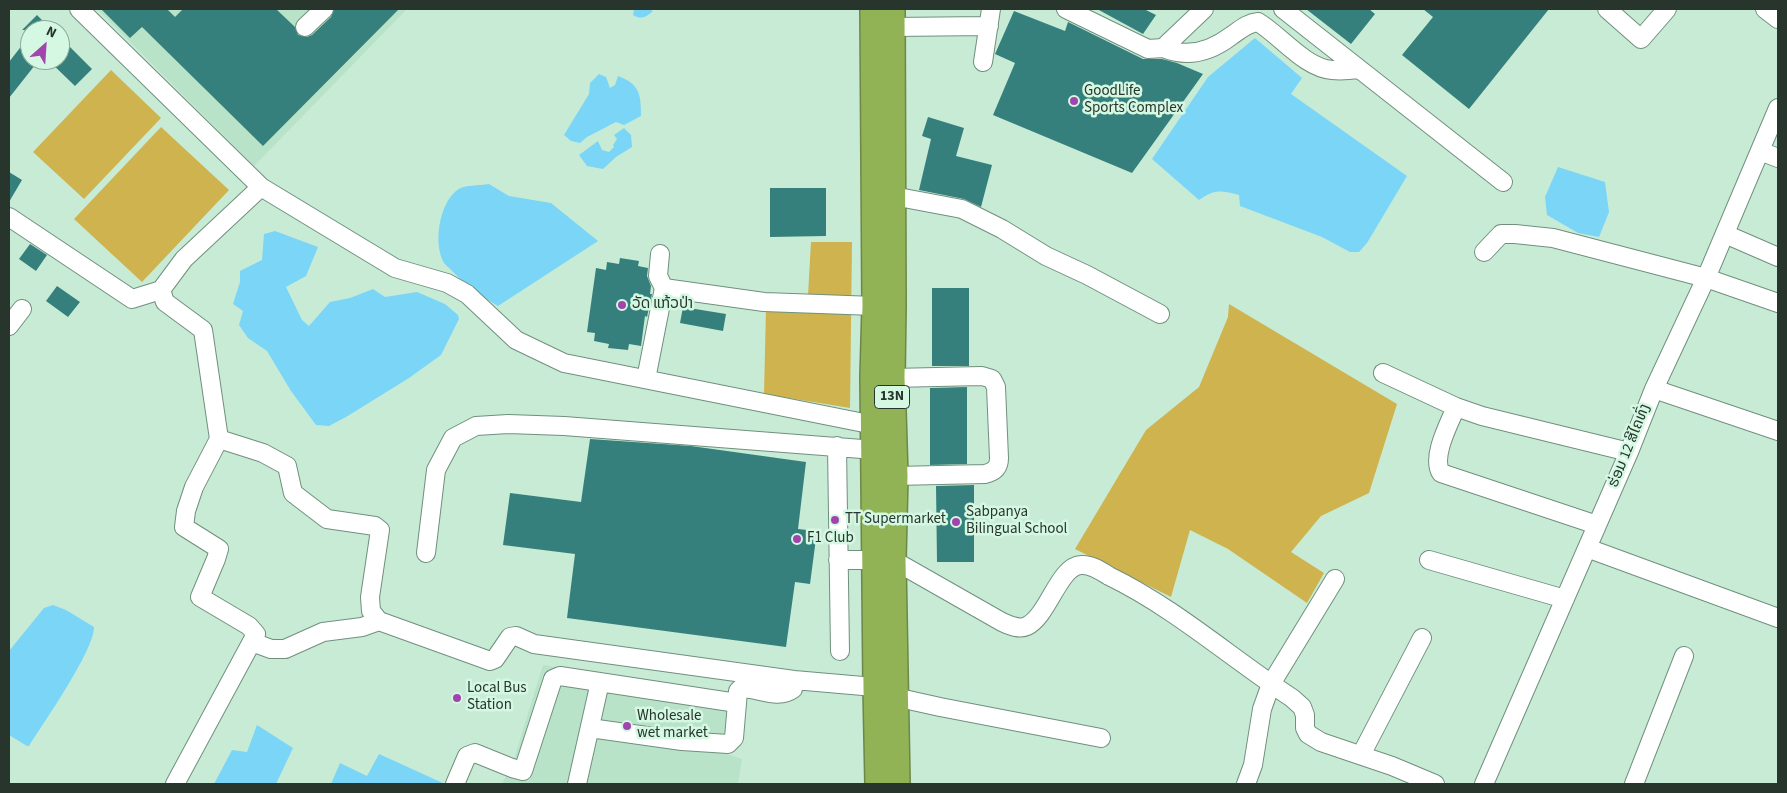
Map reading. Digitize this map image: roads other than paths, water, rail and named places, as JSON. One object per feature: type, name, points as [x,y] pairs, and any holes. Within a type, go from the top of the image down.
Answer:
[{"type":"highway","name":"13N","points":[[873,9],[874,425],[884,560],[888,691],[897,784]]},
{"type":"highway","name":"13N","points":[[884,560],[895,476],[892,378],[892,18]]},
{"type":"highway","name":"13N","points":[[878,784],[888,691]]},
{"type":"street","points":[[79,9],[261,187],[395,268],[447,283],[467,294],[516,340],[564,363],[874,425]]},
{"type":"street","points":[[305,27],[324,9]]},
{"type":"street","points":[[1066,9],[1148,49],[1163,48],[1188,54],[1202,52],[1226,40],[1247,24],[1258,22],[1305,58],[1320,67],[1332,70],[1359,69]]},
{"type":"street","points":[[1163,48],[1204,9]]},
{"type":"street","points":[[1283,9],[1503,182]]},
{"type":"street","points":[[1607,9],[1640,39],[1667,9]]},
{"type":"street","points":[[1765,9],[1778,19]]},
{"type":"street","points":[[892,18],[990,17],[984,62]]},
{"type":"street","name":"ຮ່ອມ 12 ສີໄຄທົ່ງ","points":[[1484,784],[1629,452],[1654,389],[1706,278],[1778,108]]},
{"type":"street","points":[[1760,151],[1778,158]]},
{"type":"street","points":[[9,217],[132,299],[161,290],[184,259],[261,187]]},
{"type":"street","points":[[893,196],[962,209],[1002,229],[1046,256],[1087,275],[1160,314]]},
{"type":"street","points":[[1484,252],[1500,234],[1553,238],[1706,278],[1778,303]]},
{"type":"street","points":[[1725,234],[1778,257]]},
{"type":"street","points":[[646,379],[664,288],[658,276],[660,254]]},
{"type":"street","points":[[664,288],[764,302],[875,306]]},
{"type":"street","points":[[161,290],[165,302],[203,330],[219,439],[194,487],[186,511],[184,528],[219,549],[200,596],[249,626],[256,634],[175,784]]},
{"type":"street","points":[[9,326],[22,309]]},
{"type":"street","points":[[1383,373],[1456,407],[1482,416],[1629,452]]},
{"type":"street","points":[[892,378],[982,376],[992,379],[996,387],[999,458],[999,464],[994,471],[985,474],[895,476]]},
{"type":"street","points":[[1654,389],[1778,431]]},
{"type":"street","points":[[1456,407],[1437,456],[1437,467],[1440,473],[1597,524]]},
{"type":"street","points":[[426,553],[436,470],[453,438],[476,426],[508,424],[564,426],[875,450]]},
{"type":"street","points":[[219,439],[263,453],[287,466],[293,493],[327,519],[376,526],[380,530],[370,597],[371,611],[379,621],[490,661],[495,659],[510,637],[516,636],[534,644],[888,691],[940,707],[1101,738]]},
{"type":"street","points":[[836,446],[840,651]]},
{"type":"street","points":[[1587,548],[1778,618]]},
{"type":"street","points":[[838,560],[884,560],[1002,622],[1016,627],[1027,627],[1039,617],[1069,570],[1079,565],[1090,566],[1137,590],[1292,698],[1302,707],[1308,734],[1321,742],[1392,766],[1435,784]]},
{"type":"street","points":[[1430,560],[1565,599]]},
{"type":"street","points":[[1246,784],[1253,765],[1262,709],[1271,684],[1335,579]]},
{"type":"street","points":[[252,642],[271,649],[285,649],[323,632],[362,627],[379,621]]},
{"type":"street","points":[[1361,755],[1422,638]]},
{"type":"street","points":[[1634,784],[1684,656]]},
{"type":"street","points":[[455,784],[467,756],[471,753],[512,768],[525,777],[553,679],[560,676],[737,703]]},
{"type":"street","points":[[590,728],[682,741],[728,744],[734,738],[738,691],[741,688],[780,694],[788,693],[793,689],[794,680]]},
{"type":"street","points":[[577,784],[600,682]]},
{"type":"water","points":[[634,9],[653,11],[641,18],[633,15]]},
{"type":"water","points":[[1255,38],[1302,78],[1291,94],[1407,176],[1367,243],[1359,252],[1350,252],[1322,237],[1240,206],[1239,195],[1227,192],[1214,192],[1199,200],[1152,159],[1208,77]]},
{"type":"water","points":[[599,74],[606,77],[610,88],[615,85],[618,76],[635,87],[640,96],[641,116],[624,125],[616,122],[587,137],[580,143],[571,141],[564,135],[589,94],[590,83]]},
{"type":"water","points":[[624,128],[631,135],[632,147],[616,157],[603,169],[587,166],[579,155],[598,141],[602,150],[609,152],[614,147],[613,145],[617,139],[614,135]]},
{"type":"water","points":[[1558,167],[1605,182],[1609,212],[1599,237],[1578,233],[1547,215],[1545,197]]},
{"type":"water","points":[[489,184],[509,196],[551,203],[598,241],[498,306],[470,287],[444,263],[438,236],[445,205],[450,197],[463,187]]},
{"type":"water","points":[[275,231],[318,247],[306,276],[286,287],[302,320],[309,326],[330,302],[350,298],[373,289],[385,297],[417,292],[445,304],[458,315],[459,319],[441,355],[409,378],[346,417],[329,426],[316,425],[291,391],[267,351],[248,338],[239,325],[243,311],[233,304],[240,282],[240,271],[262,260],[264,234]]},
{"type":"water","points":[[53,605],[66,610],[94,627],[92,638],[77,669],[56,704],[29,746],[27,746],[9,735],[9,651],[44,608]]},
{"type":"water","points":[[257,725],[293,748],[276,784],[214,784],[232,750],[247,752]]},
{"type":"water","points":[[379,754],[445,784],[331,784],[340,763],[367,776]]},
{"type":"place","name":"GoodLife Sports Complex","points":[[1074,101]]},
{"type":"place","name":"ວັດ ແກ້ວປ່າ","points":[[622,305]]},
{"type":"place","name":"TT Supermarket","points":[[835,520]]},
{"type":"place","name":"Sabpanya Bilingual School","points":[[956,522]]},
{"type":"place","name":"F1 Club","points":[[797,539]]},
{"type":"place","name":"Local Bus Station","points":[[457,698]]},
{"type":"place","name":"Wholesale wet market","points":[[627,726]]}]
